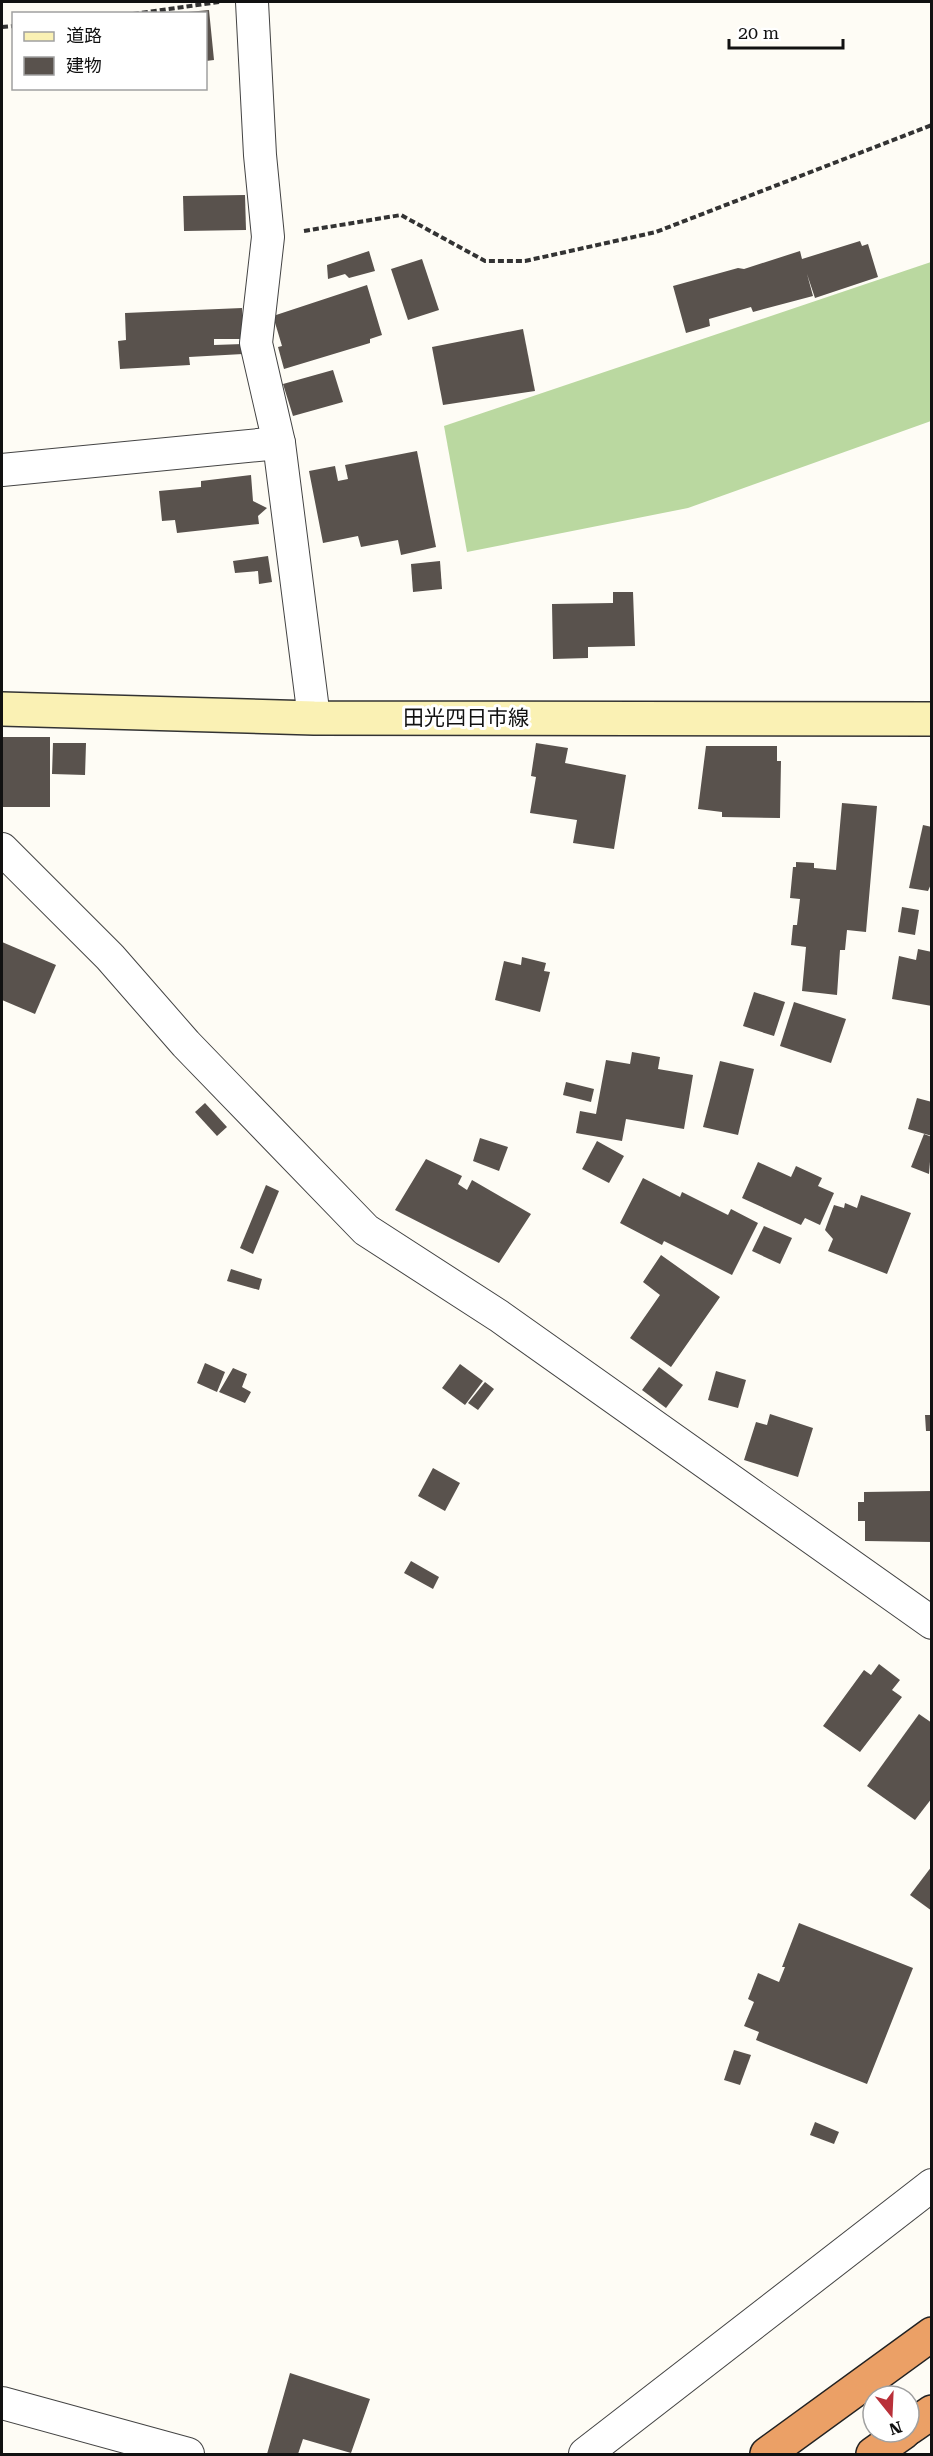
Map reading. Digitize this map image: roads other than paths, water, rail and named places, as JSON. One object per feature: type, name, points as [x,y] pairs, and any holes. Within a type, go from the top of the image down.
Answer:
[{"type":"highway","points":[[767,2454],[932,2334]]},
{"type":"highway","points":[[873,2454],[887,2444]]},
{"type":"main road","name":"田光四日市線","points":[[2,709],[314,718],[932,719]]},
{"type":"street","points":[[252,2],[260,155],[268,237],[256,343],[279,443],[314,718]]},
{"type":"street","points":[[2,470],[279,443]]},
{"type":"street","points":[[2,849],[110,957],[186,1044],[366,1230],[499,1316],[932,1623]]},
{"type":"street","points":[[585,2454],[932,2185]]},
{"type":"street","points":[[2,2403],[188,2454]]}]
